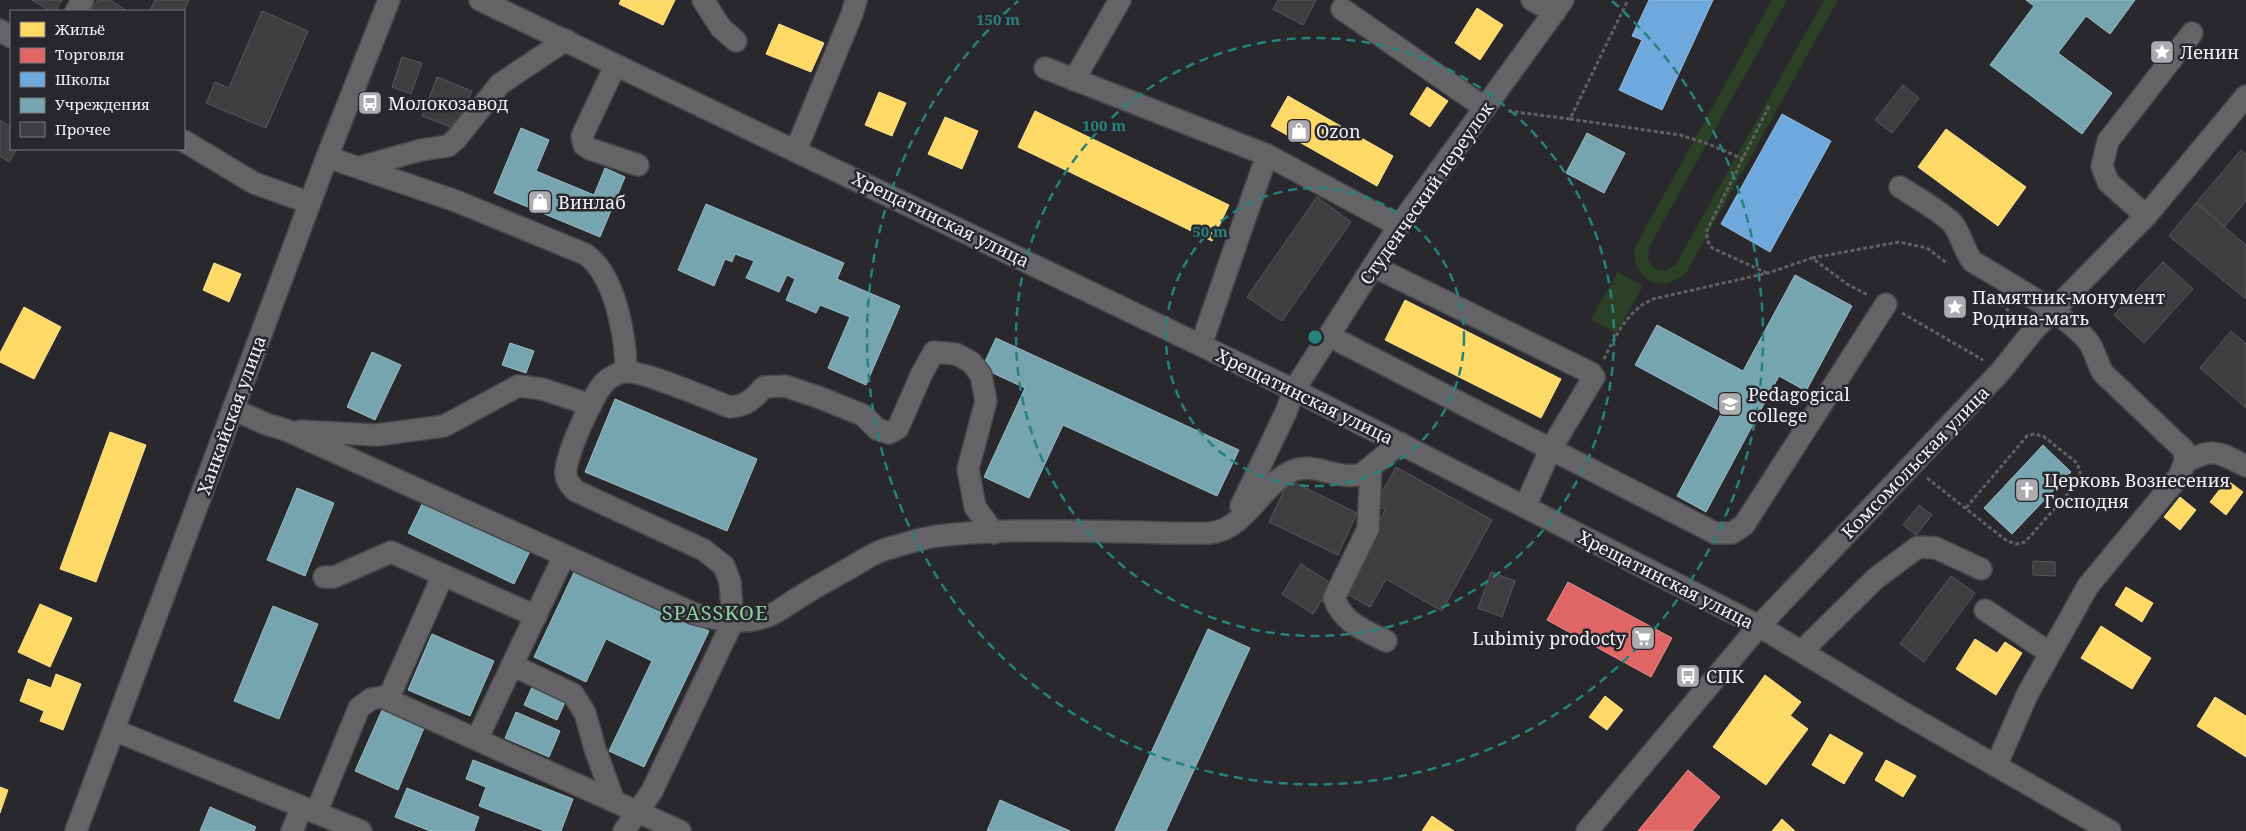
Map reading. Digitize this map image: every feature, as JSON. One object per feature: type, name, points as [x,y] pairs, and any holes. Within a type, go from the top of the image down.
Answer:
[{"type":"street","name":"Ханкайская улица","points":[[76,831],[327,157],[390,0]]},
{"type":"street","name":"Хрещатинская улица","points":[[480,0],[566,40],[615,66],[796,150],[1400,443],[1758,626],[2110,831]]},
{"type":"street","points":[[702,0],[721,28],[736,41]]},
{"type":"street","points":[[796,150],[856,0]]},
{"type":"street","points":[[1074,80],[1120,0]]},
{"type":"street","points":[[1532,0],[1559,6]]},
{"type":"street","name":"Студенческий переулок","points":[[1231,526],[1286,412],[1294,390],[1399,226],[1559,6]]},
{"type":"street","points":[[1342,9],[1485,108]]},
{"type":"street","points":[[2146,216],[2108,182],[2102,166],[2108,141],[2192,33]]},
{"type":"street","points":[[360,167],[421,150],[448,146],[456,139],[500,84],[566,40]]},
{"type":"street","points":[[615,66],[582,136],[584,145],[590,149],[638,165]]},
{"type":"street","points":[[1045,68],[1266,155],[1399,226]]},
{"type":"street","name":"Комсомольская улица","points":[[1587,831],[1758,626],[2001,371],[2033,331],[2146,216],[2246,96]]},
{"type":"street","points":[[185,143],[254,184],[310,203]]},
{"type":"street","points":[[1200,345],[1266,155]]},
{"type":"street","points":[[327,157],[456,201],[585,254],[592,259],[608,282],[626,357],[626,371]]},
{"type":"street","points":[[1900,186],[1951,222],[1960,236],[1964,250],[1972,261],[2053,312],[2075,329],[2090,344],[2103,373],[2184,450],[2185,462],[2179,476],[2088,586],[2027,695],[1996,766]]},
{"type":"street","points":[[1373,266],[1586,368],[1594,377],[1550,450],[1525,507]]},
{"type":"street","points":[[1329,336],[1715,533],[1732,534],[1744,524],[1886,304]]},
{"type":"street","points":[[624,831],[652,791],[734,621],[730,582],[724,566],[704,550],[576,491],[568,483],[566,466],[591,405],[605,382],[626,371],[730,407],[741,406],[751,402],[764,388],[785,386],[863,415],[877,429],[889,433],[898,428],[922,373],[934,352],[956,354],[971,362],[981,375],[986,401],[968,469],[975,507],[994,533]]},
{"type":"street","points":[[286,430],[376,435],[444,426],[518,386],[542,389],[591,405]]},
{"type":"street","points":[[233,408],[695,614],[717,620],[734,621],[766,617],[880,551],[937,536],[1027,531],[1211,532],[1231,526],[1267,487],[1280,477],[1294,470],[1314,468],[1346,476],[1362,474],[1400,443]]},
{"type":"street","points":[[2185,462],[2205,452],[2221,454],[2246,466]]},
{"type":"street","points":[[1371,467],[1368,529],[1334,598],[1344,618],[1386,641]]},
{"type":"street","points":[[1802,651],[1875,579],[1918,547],[1936,548],[1981,569]]},
{"type":"street","points":[[324,577],[334,577],[391,552],[536,616]]},
{"type":"street","points":[[477,739],[564,556]]},
{"type":"street","points":[[388,699],[443,575]]},
{"type":"street","points":[[1986,610],[2050,654]]},
{"type":"street","points":[[512,665],[573,694],[585,713],[595,750],[614,801]]},
{"type":"street","points":[[292,831],[309,810],[359,708],[370,699],[388,699],[680,831]]},
{"type":"street","points":[[114,730],[358,830]]},
{"type":"path","points":[[1570,119],[1628,0]]},
{"type":"path","points":[[1768,273],[1712,248],[1707,240],[1707,230],[1769,106]]},
{"type":"path","points":[[1485,108],[1680,135],[1706,143],[1743,159]]},
{"type":"path","points":[[1594,377],[1625,322],[1641,304],[1654,299],[1768,273],[1812,258],[1899,242],[1927,248],[1950,264]]},
{"type":"path","points":[[1812,258],[1847,284],[1886,304],[2001,371]]},
{"type":"path","points":[[1995,300],[2033,331]]},
{"type":"path","points":[[1910,467],[1934,482],[1966,508],[2008,541],[2017,544],[2026,542],[2078,481],[2080,472],[2076,463],[2043,436],[2034,434],[2027,436],[1966,508]]},
{"type":"green space","points":[[1772,0],[1787,0],[1651,244],[1648,254],[1649,259],[1653,267],[1657,269],[1668,270],[1676,264],[1824,0],[1838,0],[1686,273],[1676,280],[1667,283],[1650,281],[1643,276],[1638,268],[1635,258],[1635,247]]},
{"type":"green space","points":[[1618,272],[1643,286],[1616,334],[1591,319]]},
{"type":"building: Жильё","points":[[621,0],[675,0],[663,25],[619,4]]},
{"type":"building: Жильё","points":[[1477,8],[1503,25],[1480,60],[1455,43]]},
{"type":"building: Жильё","points":[[779,24],[824,43],[811,72],[766,54]]},
{"type":"building: Жильё","points":[[1427,87],[1448,101],[1430,127],[1410,114]]},
{"type":"building: Жильё","points":[[879,92],[906,103],[892,136],[865,125]]},
{"type":"building: Жильё","points":[[1288,96],[1393,156],[1377,186],[1271,126]]},
{"type":"building: Жильё","points":[[1035,111],[1229,205],[1212,241],[1018,147]]},
{"type":"building: Жильё","points":[[945,117],[978,131],[962,169],[928,154]]},
{"type":"building: Жильё","points":[[1946,129],[2026,187],[1998,226],[1918,167]]},
{"type":"building: Жильё","points":[[214,263],[241,274],[229,302],[203,290]]},
{"type":"building: Жильё","points":[[1405,300],[1561,379],[1541,418],[1385,340]]},
{"type":"building: Жильё","points":[[24,307],[61,327],[34,379],[0,362],[0,353]]},
{"type":"building: Жильё","points":[[110,432],[146,445],[96,582],[60,569]]},
{"type":"building: Жильё","points":[[2227,480],[2243,492],[2226,515],[2210,502]]},
{"type":"building: Жильё","points":[[2180,497],[2196,510],[2180,530],[2164,517]]},
{"type":"building: Жильё","points":[[2126,587],[2153,603],[2142,622],[2115,605]]},
{"type":"building: Жильё","points":[[40,604],[72,618],[50,667],[18,652]]},
{"type":"building: Жильё","points":[[2101,626],[2151,658],[2132,689],[2081,658]]},
{"type":"building: Жильё","points":[[1975,639],[1997,653],[2005,642],[2022,653],[1996,695],[1956,669]]},
{"type":"building: Жильё","points":[[56,674],[81,684],[63,730],[40,721],[44,711],[20,701],[28,679],[51,688]]},
{"type":"building: Жильё","points":[[1765,675],[1801,702],[1790,716],[1755,689]]},
{"type":"building: Жильё","points":[[1755,689],[1808,729],[1766,785],[1713,747]]},
{"type":"building: Жильё","points":[[1605,696],[1623,710],[1607,730],[1589,717]]},
{"type":"building: Жильё","points":[[2215,697],[2246,716],[2246,757],[2197,726]]},
{"type":"building: Жильё","points":[[1830,734],[1863,753],[1844,784],[1812,765]]},
{"type":"building: Жильё","points":[[1886,760],[1916,776],[1903,797],[1875,780]]},
{"type":"building: Жильё","points":[[0,787],[8,790],[0,813]]},
{"type":"building: Жильё","points":[[1432,816],[1454,831],[1422,831]]},
{"type":"building: Жильё","points":[[1782,819],[1795,831],[1772,831]]},
{"type":"building: Торговля","points":[[1568,582],[1672,638],[1651,677],[1547,620]]},
{"type":"building: Торговля","points":[[1688,770],[1720,797],[1692,831],[1638,831]]},
{"type":"building: Школы","points":[[1649,0],[1713,0],[1662,110],[1619,90],[1642,40],[1632,36]]},
{"type":"building: Школы","points":[[1782,114],[1831,141],[1770,252],[1721,224]]},
{"type":"building: Учреждения","points":[[2026,0],[2135,0],[2110,34],[2086,16],[2058,53],[2112,93],[2082,134],[1990,65],[2034,6]]},
{"type":"building: Учреждения","points":[[521,128],[549,140],[536,171],[594,195],[605,168],[625,177],[600,237],[494,193]]},
{"type":"building: Учреждения","points":[[1587,133],[1625,153],[1604,193],[1566,173]]},
{"type":"building: Учреждения","points":[[706,204],[844,263],[837,279],[900,306],[866,385],[828,368],[850,317],[820,305],[816,313],[786,300],[795,279],[787,275],[779,292],[746,278],[754,261],[735,254],[732,262],[725,259],[714,286],[678,270]]},
{"type":"building: Учреждения","points":[[1795,275],[1852,306],[1806,391],[1779,376],[1706,512],[1677,496],[1722,412],[1635,365],[1657,325],[1743,371]]},
{"type":"building: Учреждения","points":[[996,338],[1239,450],[1217,496],[1063,425],[1029,498],[984,477],[1025,388],[982,368]]},
{"type":"building: Учреждения","points":[[510,343],[534,351],[526,373],[502,365]]},
{"type":"building: Учреждения","points":[[372,352],[401,365],[375,420],[347,407]]},
{"type":"building: Учреждения","points":[[615,399],[757,459],[727,531],[585,472]]},
{"type":"building: Учреждения","name":"Церковь Вознесения Господня","points":[[2043,445],[2071,472],[2012,534],[1984,508]]},
{"type":"building: Учреждения","points":[[297,488],[334,503],[305,576],[267,560]]},
{"type":"building: Учреждения","points":[[425,498],[531,549],[514,584],[408,533]]},
{"type":"building: Учреждения","points":[[576,568],[709,631],[644,767],[609,751],[652,661],[606,639],[586,682],[534,657]]},
{"type":"building: Учреждения","points":[[273,606],[318,624],[279,719],[234,701]]},
{"type":"building: Учреждения","points":[[1208,629],[1250,648],[1166,831],[1115,831]]},
{"type":"building: Учреждения","points":[[432,634],[494,661],[470,716],[408,690]]},
{"type":"building: Учреждения","points":[[532,687],[565,702],[557,720],[524,705]]},
{"type":"building: Учреждения","points":[[382,710],[424,728],[398,790],[355,771]]},
{"type":"building: Учреждения","points":[[516,712],[560,731],[549,757],[505,738]]},
{"type":"building: Учреждения","points":[[473,760],[573,799],[561,831],[545,831],[479,806],[486,787],[466,779]]},
{"type":"building: Учреждения","points":[[407,788],[479,817],[474,831],[430,831],[395,817]]},
{"type":"building: Учреждения","points":[[1000,800],[1070,831],[987,831]]},
{"type":"building: Учреждения","points":[[210,807],[256,827],[254,831],[200,831]]},
{"type":"building: Прочее","points":[[32,0],[62,0],[56,10],[48,10]]},
{"type":"building: Прочее","points":[[98,0],[110,0],[125,10],[92,10]]},
{"type":"building: Прочее","points":[[155,0],[189,0],[185,10],[150,10]]},
{"type":"building: Прочее","points":[[1278,0],[1316,0],[1303,25],[1273,9]]},
{"type":"building: Прочее","points":[[262,11],[308,31],[266,128],[206,103],[215,82],[229,88]]},
{"type":"building: Прочее","points":[[402,57],[422,63],[411,94],[392,87]]},
{"type":"building: Прочее","points":[[437,77],[472,91],[456,129],[422,116]]},
{"type":"building: Прочее","points":[[1903,85],[1919,98],[1892,133],[1875,120]]},
{"type":"building: Прочее","points":[[0,120],[10,126],[10,150],[16,150],[9,162],[0,156]]},
{"type":"building: Прочее","points":[[2241,150],[2246,154],[2246,201],[2224,227],[2196,203]]},
{"type":"building: Прочее","points":[[1317,197],[1351,222],[1282,321],[1247,297]]},
{"type":"building: Прочее","points":[[2196,203],[2246,245],[2246,299],[2169,236]]},
{"type":"building: Прочее","points":[[2163,262],[2193,289],[2144,343],[2114,315]]},
{"type":"building: Прочее","points":[[2231,331],[2246,344],[2246,408],[2200,368]]},
{"type":"building: Прочее","points":[[1396,467],[1492,520],[1442,611],[1386,579],[1370,607],[1342,591],[1385,510],[1375,504]]},
{"type":"building: Прочее","points":[[1289,480],[1357,513],[1338,555],[1269,522]]},
{"type":"building: Прочее","points":[[1919,505],[1932,515],[1916,535],[1903,525]]},
{"type":"building: Прочее","points":[[2033,561],[2055,562],[2055,576],[2033,575]]},
{"type":"building: Прочее","points":[[1301,564],[1332,584],[1313,614],[1282,594]]},
{"type":"building: Прочее","points":[[1491,572],[1515,581],[1502,617],[1478,608]]},
{"type":"building: Прочее","points":[[1951,576],[1975,593],[1924,662],[1900,644]]},
{"type":"place","name":"Ленин","points":[[2162,52]]},
{"type":"place","name":"Молокозавод","points":[[370,103]]},
{"type":"place","name":"Ozon","points":[[1299,131]]},
{"type":"place","name":"Винлаб","points":[[540,202]]},
{"type":"place","name":"Памятник-монумент Родина-мать","points":[[1955,307]]},
{"type":"place","name":"Pedagogical college","points":[[1730,404]]},
{"type":"place","name":"Церковь Вознесения Господня","points":[[2027,490]]},
{"type":"place","name":"Lubimiy prodocty","points":[[1643,638]]},
{"type":"place","name":"СПК","points":[[1688,676]]},
{"type":"district","name":"SPASSKOE","points":[[715,612]]}]
